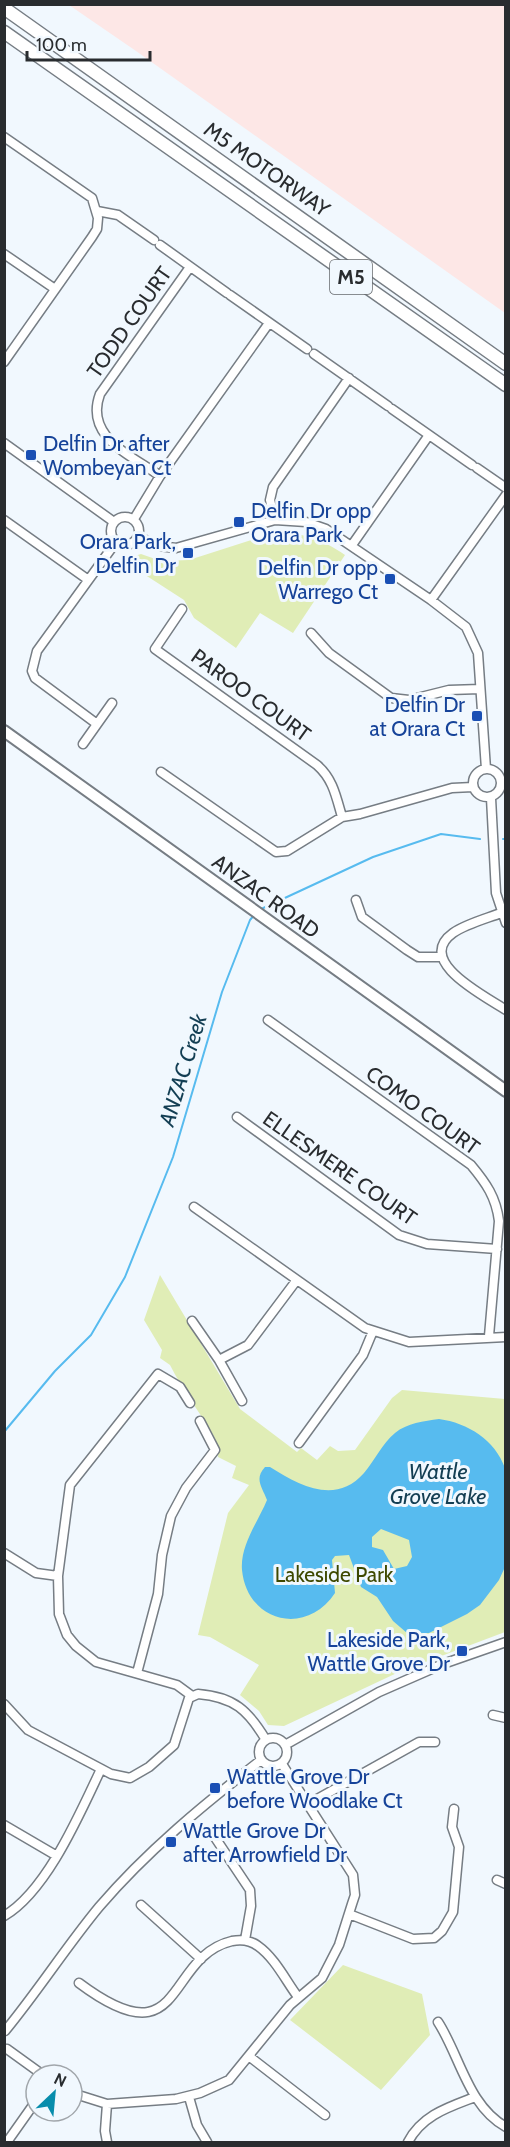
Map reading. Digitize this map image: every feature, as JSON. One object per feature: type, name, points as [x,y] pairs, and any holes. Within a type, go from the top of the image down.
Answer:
[{"type":"highway","name":"M5 MOTORWAY","points":[[4,8],[506,363]]},
{"type":"highway","name":"M5 MOTORWAY","points":[[4,32],[506,385]]},
{"type":"highway","points":[[4,37],[197,169]]},
{"type":"highway","points":[[411,297],[473,331],[506,353]]},
{"type":"main road","name":"ANZAC ROAD","points":[[4,731],[506,1091]]},
{"type":"street","points":[[4,137],[92,198],[97,211],[97,229],[4,362]]},
{"type":"street","name":"TODD COURT","points":[[97,211],[118,215],[506,488]]},
{"type":"street","points":[[4,254],[55,289]]},
{"type":"street","name":"TODD COURT","points":[[160,476],[108,439],[96,422],[96,404],[100,394],[190,267]]},
{"type":"street","points":[[134,519],[160,476],[269,323]]},
{"type":"street","points":[[275,520],[270,500],[273,488],[349,378]]},
{"type":"street","points":[[352,545],[429,435]]},
{"type":"street","points":[[4,443],[114,522]]},
{"type":"street","points":[[431,600],[506,495]]},
{"type":"street","points":[[124,516],[134,519],[139,527],[139,537],[129,545],[116,542],[111,535],[114,522],[124,516]]},
{"type":"street","points":[[139,537],[166,548],[185,547],[275,520],[318,525],[352,545],[460,622],[473,639],[478,653],[486,769]]},
{"type":"street","points":[[6,524],[87,579]]},
{"type":"street","points":[[97,724],[43,687],[32,671],[37,651],[116,542]]},
{"type":"street","name":"PAROO COURT","points":[[182,609],[155,649],[326,773],[333,785],[342,817]]},
{"type":"street","points":[[310,633],[329,653],[391,698],[409,700],[449,690],[480,689]]},
{"type":"street","points":[[83,744],[112,703]]},
{"type":"street","points":[[486,769],[497,773],[503,784],[498,793],[490,798],[482,797],[473,787],[475,775],[486,769]]},
{"type":"street","points":[[161,772],[276,852],[287,852],[342,817],[452,788],[473,787]]},
{"type":"street","points":[[490,798],[496,893],[506,922]]},
{"type":"street","points":[[356,900],[362,917],[407,950],[418,957],[440,957]]},
{"type":"street","points":[[501,913],[454,932],[441,946],[440,957],[445,966],[506,1011]]},
{"type":"street","name":"COMO COURT","points":[[268,1020],[471,1165],[491,1191],[497,1204],[499,1221],[489,1336]]},
{"type":"street","name":"ELLESMERE COURT","points":[[237,1118],[399,1235],[427,1244],[496,1249]]},
{"type":"street","points":[[194,1207],[349,1319],[373,1331],[408,1342],[461,1340],[489,1336],[506,1337]]},
{"type":"street","points":[[219,1360],[248,1345],[296,1281]]},
{"type":"street","points":[[192,1320],[219,1360],[242,1401]]},
{"type":"street","points":[[299,1443],[363,1355],[373,1331]]},
{"type":"street","points":[[190,1403],[180,1387],[158,1374],[70,1485],[58,1576],[59,1614],[67,1635],[76,1646],[104,1665],[177,1685],[192,1696]]},
{"type":"street","points":[[137,1673],[158,1594],[162,1555],[171,1516],[186,1488],[215,1450],[213,1442],[200,1421]]},
{"type":"street","points":[[4,1553],[36,1573],[58,1576]]},
{"type":"street","points":[[285,1745],[379,1692],[443,1664],[506,1642]]},
{"type":"street","points":[[4,1704],[28,1730],[101,1769],[130,1778],[149,1767],[174,1746],[189,1698],[192,1696],[205,1694],[240,1706],[254,1719],[266,1740]]},
{"type":"street","points":[[493,1715],[506,1718]]},
{"type":"street","points":[[261,1760],[260,1747],[266,1740],[276,1738],[285,1745],[288,1753],[282,1764]]},
{"type":"street","points":[[310,1803],[419,1742],[435,1742]]},
{"type":"street","points":[[261,1760],[271,1766],[282,1764]]},
{"type":"street","points":[[24,2063],[6,2051],[10,2042],[5,2031],[99,1907],[170,1833],[261,1760]]},
{"type":"street","points":[[84,2097],[107,2104],[189,2097],[229,2080],[298,1997],[322,1978],[339,1945],[349,1914],[355,1894],[353,1875],[310,1803],[282,1764]]},
{"type":"street","points":[[4,1916],[14,1910],[57,1856],[101,1769]]},
{"type":"street","points":[[349,1914],[413,1939],[434,1938],[442,1931],[453,1912],[459,1847],[452,1827],[453,1809]]},
{"type":"street","points":[[4,1825],[57,1856]]},
{"type":"street","points":[[214,1836],[250,1890],[252,1906],[244,1940]]},
{"type":"street","points":[[141,1905],[201,1959]]},
{"type":"street","points":[[79,1983],[115,2008],[129,2012],[152,2010],[173,1997],[201,1959],[219,1945],[244,1940],[266,1953],[298,1997]]},
{"type":"street","points":[[438,2022],[449,2038],[476,2097],[488,2114],[506,2127]]},
{"type":"street","points":[[250,2057],[325,2115]]},
{"type":"street","points":[[189,2097],[197,2124],[207,2142]]},
{"type":"street","points":[[408,2142],[419,2126],[431,2116],[476,2097]]},
{"type":"street","points":[[107,2104],[105,2131],[107,2142]]},
{"type":"street","points":[[7,2142],[24,2118]]},
{"type":"shaded area","points":[[69,5],[505,5],[505,313],[136,51]]},
{"type":"green space","points":[[276,532],[312,538],[345,555],[293,633],[260,613],[236,648],[194,618],[184,600],[122,560],[141,554],[161,561],[189,560]]},
{"type":"green space","name":"Lakeside Park","points":[[160,1275],[240,1409],[297,1452],[301,1448],[317,1460],[330,1446],[338,1451],[355,1450],[392,1398],[402,1390],[505,1399],[505,1632],[399,1672],[284,1726],[268,1725],[259,1711],[240,1695],[259,1665],[210,1637],[198,1635],[228,1513],[249,1485],[232,1478],[236,1466],[218,1457],[216,1441],[212,1433],[170,1365],[160,1358],[162,1350],[144,1320]]},
{"type":"green space","points":[[343,1965],[422,1994],[430,2035],[381,2090],[290,2020]]},
{"type":"water","name":"Wattle Grove Lake","points":[[439,1419],[460,1424],[479,1434],[495,1449],[505,1468],[505,1567],[499,1580],[480,1605],[429,1633],[407,1633],[393,1621],[377,1597],[361,1587],[349,1555],[335,1556],[332,1560],[335,1593],[323,1607],[309,1615],[294,1619],[280,1618],[266,1612],[255,1602],[246,1588],[242,1561],[247,1543],[267,1500],[259,1479],[265,1467],[270,1467],[306,1486],[330,1490],[342,1488],[353,1483],[364,1473],[395,1433],[410,1425]],"holes":[[[381,1529],[409,1540],[412,1557],[407,1566],[394,1569],[383,1550],[372,1547],[372,1537]]]},
{"type":"waterway","name":"ANZAC Creek","points":[[259,910],[373,857],[441,834],[480,839]]},
{"type":"waterway","name":"ANZAC Creek","points":[[4,1432],[55,1371],[91,1335],[125,1277],[173,1157],[222,992],[250,920],[255,914]]},
{"type":"place","name":"Delfin Dr after Wombeyan Ct","points":[[31,455]]},
{"type":"place","name":"Delfin Dr opp Orara Park","points":[[239,522]]},
{"type":"place","name":"Orara Park, Delfin Dr","points":[[188,553]]},
{"type":"place","name":"Delfin Dr opp Warrego Ct","points":[[390,579]]},
{"type":"place","name":"Delfin Dr at Orara Ct","points":[[477,716]]},
{"type":"place","name":"Lakeside Park, Wattle Grove Dr","points":[[462,1651]]},
{"type":"place","name":"Wattle Grove Dr before Woodlake Ct","points":[[215,1788]]},
{"type":"place","name":"Wattle Grove Dr after Arrowfield Dr","points":[[171,1842]]}]
